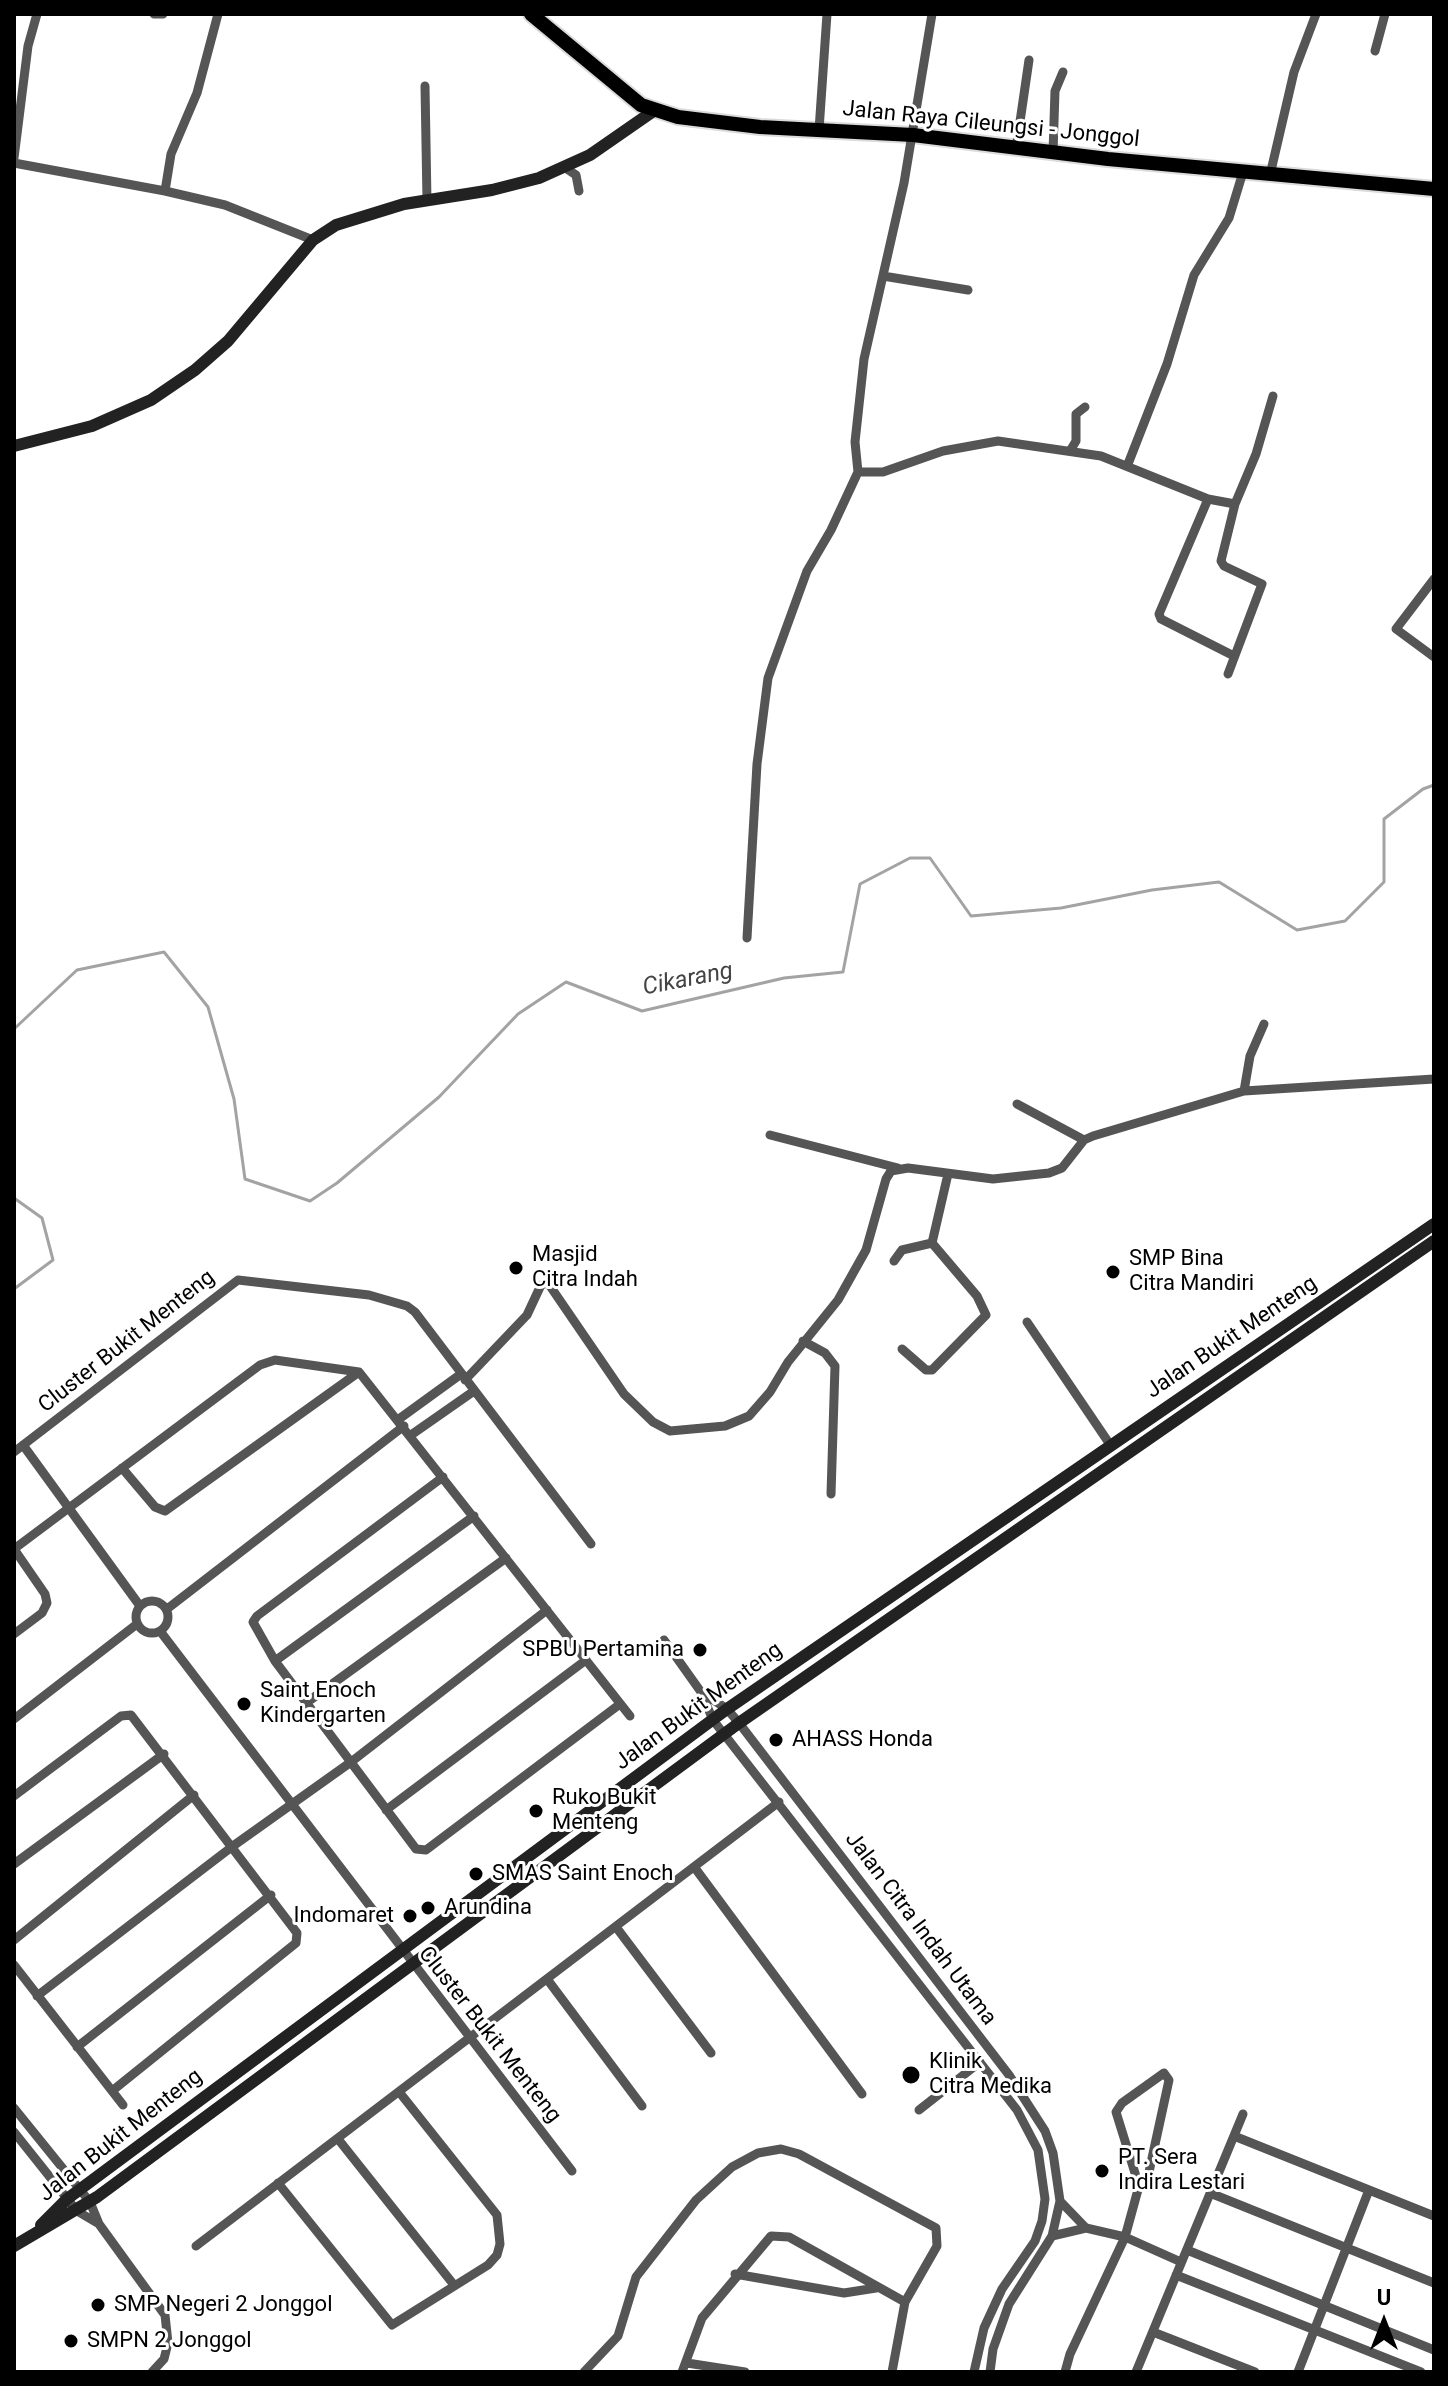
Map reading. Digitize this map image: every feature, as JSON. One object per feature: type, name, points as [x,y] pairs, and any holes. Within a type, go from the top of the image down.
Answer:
[{"type":"main road","name":"Jalan Raya Cileungsi - Jonggol","points":[[531,14],[604,77],[652,112],[728,124],[913,135],[1053,153],[1434,189]]},
{"type":"street","points":[[37,14],[28,46],[17,112],[14,160],[225,205],[313,240]]},
{"type":"street","points":[[154,14],[163,14]]},
{"type":"street","points":[[165,191],[171,154],[197,93],[218,14]]},
{"type":"street","points":[[819,130],[827,14]]},
{"type":"street","points":[[747,938],[757,764],[768,678],[807,571],[831,530],[858,472],[855,442],[864,359],[913,135],[932,14]]},
{"type":"street","points":[[1270,175],[1294,72],[1316,14]]},
{"type":"street","points":[[1375,51],[1385,14]]},
{"type":"street","points":[[1016,149],[1029,60]]},
{"type":"street","points":[[1053,153],[1056,87],[1063,72]]},
{"type":"street","points":[[425,86],[427,201]]},
{"type":"street","points":[[14,446],[83,429],[151,400],[228,341],[313,240],[354,217],[517,185],[590,155],[652,112]]},
{"type":"street","points":[[564,167],[576,175],[579,191]]},
{"type":"street","points":[[1128,464],[1167,364],[1194,275],[1225,228],[1243,172]]},
{"type":"street","points":[[883,276],[968,290]]},
{"type":"street","points":[[1228,674],[1262,584],[1224,566],[1221,561],[1235,504],[1256,454],[1273,396]]},
{"type":"street","points":[[1070,451],[1076,441],[1076,414],[1085,407]]},
{"type":"street","points":[[858,472],[883,472],[943,451],[998,441],[1070,451],[1128,464],[1208,499],[1235,504]]},
{"type":"street","points":[[1208,499],[1159,614],[1161,619],[1234,656]]},
{"type":"street","points":[[1434,579],[1396,629],[1434,657]]},
{"type":"street","points":[[1244,1091],[1250,1056],[1264,1024]]},
{"type":"street","points":[[770,1135],[898,1168],[993,1179],[1055,1172],[1084,1140],[1244,1091],[1434,1079]]},
{"type":"street","points":[[1017,1104],[1084,1140]]},
{"type":"street","points":[[167,1609],[401,1422],[463,1377],[527,1315],[544,1283],[551,1285],[624,1394],[653,1422],[670,1431],[725,1426],[749,1416],[770,1392],[803,1341],[838,1300],[866,1250],[886,1179],[898,1168]]},
{"type":"street","points":[[932,1243],[948,1174]]},
{"type":"street","name":"Jalan Bukit Menteng","points":[[36,2231],[67,2199],[727,1709],[1434,1224]]},
{"type":"street","name":"Jalan Bukit Menteng","points":[[36,2231],[90,2202],[739,1723],[1434,1241]]},
{"type":"street","points":[[894,1261],[902,1250],[932,1243]]},
{"type":"street","points":[[902,1349],[926,1370],[932,1370],[986,1315],[977,1296],[932,1243]]},
{"type":"street","name":"Cluster Bukit Menteng","points":[[14,1452],[242,1279],[369,1295],[407,1306],[591,1544]]},
{"type":"street","points":[[1027,1322],[1111,1446]]},
{"type":"street","points":[[803,1341],[825,1353],[835,1366],[831,1494]]},
{"type":"street","points":[[14,1634],[42,1613],[47,1603],[45,1594],[14,1549],[70,1505],[267,1361],[359,1372],[630,1716]]},
{"type":"street","points":[[122,1468],[155,1507],[168,1509],[359,1372]]},
{"type":"street","points":[[411,1435],[474,1391]]},
{"type":"street","points":[[14,1719],[137,1624],[140,1606],[70,1505],[23,1445]]},
{"type":"street","points":[[443,1477],[257,1616],[255,1630],[416,1849],[426,1850],[620,1704]]},
{"type":"street","points":[[275,1661],[474,1516]]},
{"type":"street","points":[[306,1703],[506,1558]]},
{"type":"street","points":[[137,1624],[147,1632],[160,1631],[168,1622],[167,1609],[157,1601],[140,1606]]},
{"type":"street","points":[[37,1996],[233,1846],[351,1762],[547,1610]]},
{"type":"street","name":"Cluster Bukit Menteng","points":[[160,1631],[572,2171]]},
{"type":"street","points":[[664,1640],[701,1692],[713,1720],[1017,2110],[1038,2150],[1045,2199],[1042,2221],[1035,2241],[1002,2289],[984,2328],[974,2372]]},
{"type":"street","points":[[386,1810],[586,1660]]},
{"type":"street","name":"Jalan Citra Indah Utama","points":[[701,1692],[727,1709],[739,1723],[1009,2075],[1029,2102],[1053,2153],[1060,2201],[1052,2236],[1009,2304],[993,2349],[990,2372]]},
{"type":"street","points":[[14,1796],[126,1714],[164,1754],[297,1933],[296,1943],[112,2091]]},
{"type":"street","points":[[14,1864],[164,1754]]},
{"type":"street","points":[[14,1940],[194,1795]]},
{"type":"street","points":[[196,2246],[779,1802]]},
{"type":"street","points":[[695,1868],[862,2094]]},
{"type":"street","points":[[77,2047],[271,1895]]},
{"type":"street","points":[[616,1927],[711,2053]]},
{"type":"street","points":[[14,1965],[123,2105]]},
{"type":"street","points":[[547,1979],[642,2106]]},
{"type":"street","points":[[919,2110],[980,2062]]},
{"type":"street","points":[[1065,2372],[1070,2354],[1125,2237],[1139,2186],[1149,2172],[1169,2080],[1164,2073],[1122,2103],[1116,2112],[1139,2186]]},
{"type":"street","points":[[278,2183],[392,2325],[488,2265],[497,2255],[500,2222],[400,2093]]},
{"type":"street","points":[[14,2108],[90,2202],[99,2224],[165,2315],[168,2343],[164,2359],[152,2372]]},
{"type":"street","points":[[1136,2372],[1243,2114]]},
{"type":"street","points":[[14,2132],[77,2211],[99,2224]]},
{"type":"street","points":[[1234,2136],[1434,2216]]},
{"type":"street","points":[[338,2139],[454,2285]]},
{"type":"street","points":[[584,2372],[618,2336],[636,2277],[696,2200],[732,2167],[758,2153],[781,2149],[799,2154],[936,2228],[937,2246],[905,2302],[892,2372]]},
{"type":"street","points":[[1298,2372],[1369,2190]]},
{"type":"street","points":[[1210,2193],[1434,2283]]},
{"type":"street","points":[[1060,2201],[1086,2228]]},
{"type":"street","points":[[1052,2236],[1086,2228],[1125,2237],[1181,2262]]},
{"type":"street","points":[[14,2246],[36,2231]]},
{"type":"street","points":[[745,2372],[685,2367],[702,2318],[765,2239],[777,2234],[789,2237],[905,2302]]},
{"type":"street","points":[[1187,2250],[1434,2350]]},
{"type":"street","points":[[735,2274],[844,2293],[876,2288]]},
{"type":"street","points":[[1176,2275],[1421,2372]]},
{"type":"street","points":[[1153,2332],[1255,2372]]},
{"type":"waterway","name":"Cikarang","points":[[14,1029],[77,970],[164,952],[208,1007],[234,1099],[245,1179],[310,1201],[337,1183],[439,1097],[518,1014],[566,982],[642,1011],[784,978],[843,972],[860,884],[910,858],[930,858],[971,916],[1061,908],[1152,890],[1219,882],[1297,930],[1345,921],[1384,882],[1384,819],[1423,789],[1434,785]]},
{"type":"waterway","name":"Cikarang","points":[[14,1198],[42,1218],[53,1260],[14,1289]]},
{"type":"place","name":"Masjid Citra Indah","points":[[516,1268]]},
{"type":"place","name":"SMP Bina Citra Mandiri","points":[[1113,1272]]},
{"type":"place","name":"SPBU Pertamina","points":[[700,1650]]},
{"type":"place","name":"Saint Enoch Kindergarten","points":[[244,1704]]},
{"type":"place","name":"AHASS Honda","points":[[776,1740]]},
{"type":"place","name":"Ruko Bukit Menteng","points":[[536,1811]]},
{"type":"place","name":"SMAS Saint Enoch","points":[[476,1874]]},
{"type":"place","name":"Arundina","points":[[428,1908]]},
{"type":"place","name":"Indomaret","points":[[410,1916]]},
{"type":"place","name":"Klinik Citra Medika","points":[[911,2075]]},
{"type":"place","name":"PT. Sera Indira Lestari","points":[[1102,2171]]},
{"type":"place","name":"SMP Negeri 2 Jonggol","points":[[98,2305]]},
{"type":"place","name":"SMPN 2 Jonggol","points":[[71,2341]]}]
